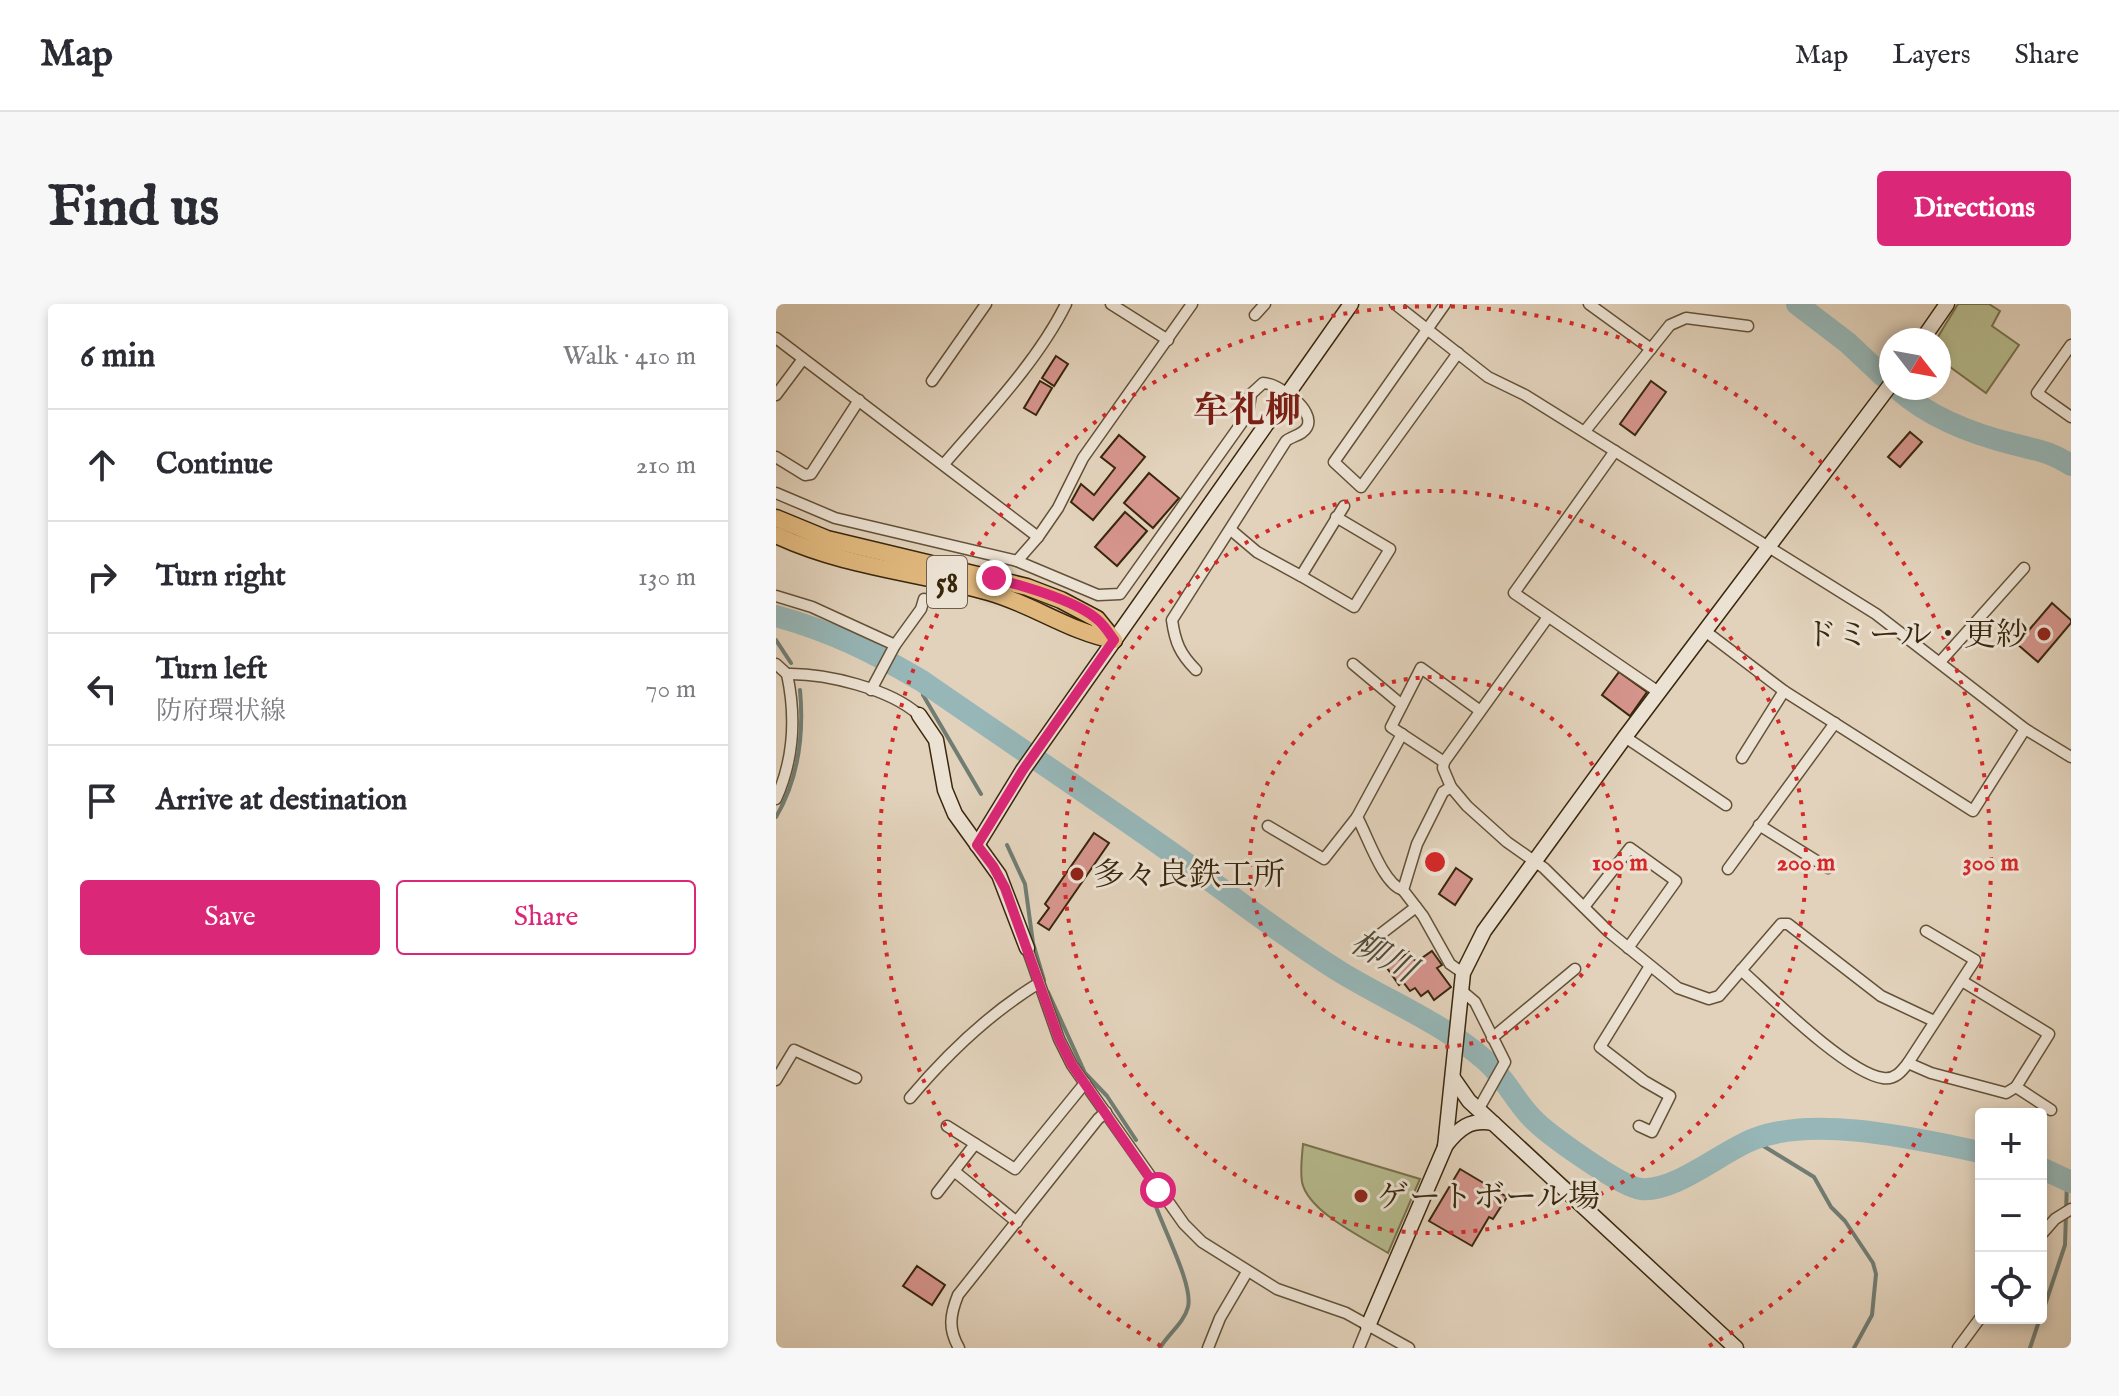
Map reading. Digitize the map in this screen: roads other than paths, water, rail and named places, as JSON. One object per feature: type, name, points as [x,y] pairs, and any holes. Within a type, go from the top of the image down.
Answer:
[{"type":"main road","name":"58","points":[[776,518],[827,539],[1027,587],[1097,619],[1114,640]]},
{"type":"main road","name":"58","points":[[776,535],[822,554],[988,592],[1055,617],[1087,635],[1114,640]]},
{"type":"street","points":[[932,381],[986,304]]},
{"type":"street","points":[[944,464],[1005,393],[1066,304]]},
{"type":"street","points":[[1111,304],[1168,340]]},
{"type":"street","points":[[1017,561],[1058,508],[1083,458],[1192,304]]},
{"type":"street","points":[[1255,315],[1265,304]]},
{"type":"street","points":[[977,845],[1023,770],[1351,304]]},
{"type":"street","points":[[1395,304],[1488,377],[1585,431],[1876,614],[2025,729],[2071,757]]},
{"type":"street","points":[[1445,304],[1334,462],[1361,487],[1458,353]]},
{"type":"street","points":[[1589,304],[1651,349]]},
{"type":"street","points":[[1930,328],[1947,304]]},
{"type":"street","points":[[1585,431],[1670,325],[1686,318],[1748,326]]},
{"type":"street","points":[[776,338],[1038,537]]},
{"type":"street","points":[[2071,345],[2037,393],[2071,417]]},
{"type":"street","points":[[776,395],[803,359]]},
{"type":"street","points":[[776,493],[835,518],[1017,561],[1098,595],[1120,594],[1248,414],[1251,394],[1257,385],[1269,383],[1307,412],[1308,426],[1286,441],[1172,620],[1175,644],[1183,658],[1196,670]]},
{"type":"street","points":[[776,457],[805,475],[811,474],[859,400]]},
{"type":"street","points":[[1445,1147],[1463,973],[1484,931],[1625,737],[1879,400]]},
{"type":"street","points":[[1615,451],[1514,593],[1660,693]]},
{"type":"street","points":[[1301,576],[1344,506]]},
{"type":"street","points":[[1231,530],[1257,552],[1354,607],[1390,549],[1336,517]]},
{"type":"street","points":[[1940,662],[2024,568]]},
{"type":"street","points":[[776,596],[812,607],[894,647]]},
{"type":"street","points":[[871,690],[879,670],[921,609],[924,599]]},
{"type":"street","points":[[1548,617],[1444,762],[1443,768],[1451,787],[1467,806],[1507,842],[1535,861],[1628,948],[1678,988],[1709,999],[1719,996],[1781,924],[1788,924],[1881,996],[1934,1021]]},
{"type":"street","points":[[1705,631],[1784,691],[1973,811],[2025,729]]},
{"type":"street","points":[[776,664],[787,674],[794,719],[789,760],[776,799]]},
{"type":"street","points":[[1353,664],[1402,705]]},
{"type":"street","points":[[1444,762],[1391,727],[1421,668],[1479,710]]},
{"type":"street","points":[[787,674],[806,674],[871,690],[900,701],[919,715],[936,740],[945,790],[955,814],[999,875],[1059,1039],[1130,1150],[1184,1224],[1202,1242],[1277,1289],[1346,1313],[1409,1348]]},
{"type":"street","points":[[1742,758],[1784,691]]},
{"type":"street","points":[[1728,869],[1835,723]]},
{"type":"street","points":[[1268,826],[1324,859],[1357,817],[1402,734]]},
{"type":"street","points":[[1625,737],[1726,805]]},
{"type":"street","points":[[1403,890],[1417,844],[1443,792],[1451,787]]},
{"type":"street","points":[[1357,817],[1387,877],[1395,888],[1403,890],[1416,907],[1450,964],[1463,973]]},
{"type":"street","points":[[1759,825],[1828,868]]},
{"type":"street","points":[[1584,907],[1630,848],[1676,881],[1628,948]]},
{"type":"street","points":[[1369,943],[1416,907]]},
{"type":"street","points":[[1741,970],[1823,1044],[1858,1067],[1884,1079],[1899,1075],[1975,960],[1926,931]]},
{"type":"street","points":[[1639,1126],[1652,1132],[1670,1096],[1644,1081],[1600,1047],[1650,966]]},
{"type":"street","points":[[1492,1038],[1575,969]]},
{"type":"street","points":[[1908,1063],[1931,1073],[2006,1093],[2016,1087],[2049,1034],[1962,981]]},
{"type":"street","points":[[910,1098],[930,1074],[1004,1005],[1039,983]]},
{"type":"street","points":[[1462,991],[1475,1002],[1505,1062],[1478,1110]]},
{"type":"street","points":[[776,1080],[794,1050],[856,1078]]},
{"type":"street","points":[[1452,1077],[1478,1110],[1736,1348]]},
{"type":"street","points":[[947,1126],[1015,1169],[1085,1083]]},
{"type":"street","points":[[2016,1087],[2051,1110]]},
{"type":"street","points":[[959,1348],[951,1334],[951,1313],[958,1295],[1106,1112]]},
{"type":"street","points":[[1359,1348],[1445,1147],[1456,1132],[1466,1125],[1481,1121],[1493,1123]]},
{"type":"street","points":[[937,1193],[975,1144]]},
{"type":"street","points":[[954,1171],[1017,1222]]},
{"type":"street","points":[[2047,1229],[2066,1211]]},
{"type":"street","points":[[1208,1348],[1220,1318],[1247,1272]]},
{"type":"street","points":[[1958,1348],[1976,1324]]},
{"type":"water","points":[[776,610],[816,622],[853,642],[776,621]]},
{"type":"waterway","points":[[1797,304],[1848,343],[1879,372]]},
{"type":"waterway","points":[[1911,400],[1953,424],[2049,454],[2071,465]]},
{"type":"waterway","name":"柳川","points":[[776,616],[851,643],[922,681],[1320,959],[1468,1047],[1492,1067],[1540,1126],[1585,1159],[1631,1186],[1641,1189],[1669,1184],[1754,1139],[1806,1129],[1866,1132],[1975,1151]]},
{"type":"waterway","points":[[776,640],[791,663]]},
{"type":"waterway","points":[[922,681],[923,695],[981,794]]},
{"type":"waterway","points":[[776,817],[795,771],[801,723],[800,690]]},
{"type":"waterway","points":[[1007,845],[1025,884],[1033,943],[1044,980]]},
{"type":"waterway","points":[[1048,992],[1085,1073],[1107,1096],[1136,1140]]},
{"type":"waterway","points":[[1752,1139],[1814,1177],[1831,1207],[1845,1221],[1873,1263],[1876,1274],[1872,1315],[1854,1348]]},
{"type":"waterway","name":"柳川","points":[[2047,1171],[2071,1182]]},
{"type":"waterway","points":[[2047,1299],[2065,1245],[2067,1182]]},
{"type":"waterway","points":[[1150,1189],[1186,1283],[1188,1296],[1188,1307],[1183,1318],[1160,1348]]},
{"type":"waterway","points":[[2030,1348],[2038,1324]]},
{"type":"place","name":"ドミール・更紗","points":[[2044,634]]},
{"type":"place","name":"多々良鉄工所","points":[[1077,874]]},
{"type":"place","name":"ゲートボール場","points":[[1361,1196]]},
{"type":"district","name":"牟礼柳","points":[[1247,409]]}]
